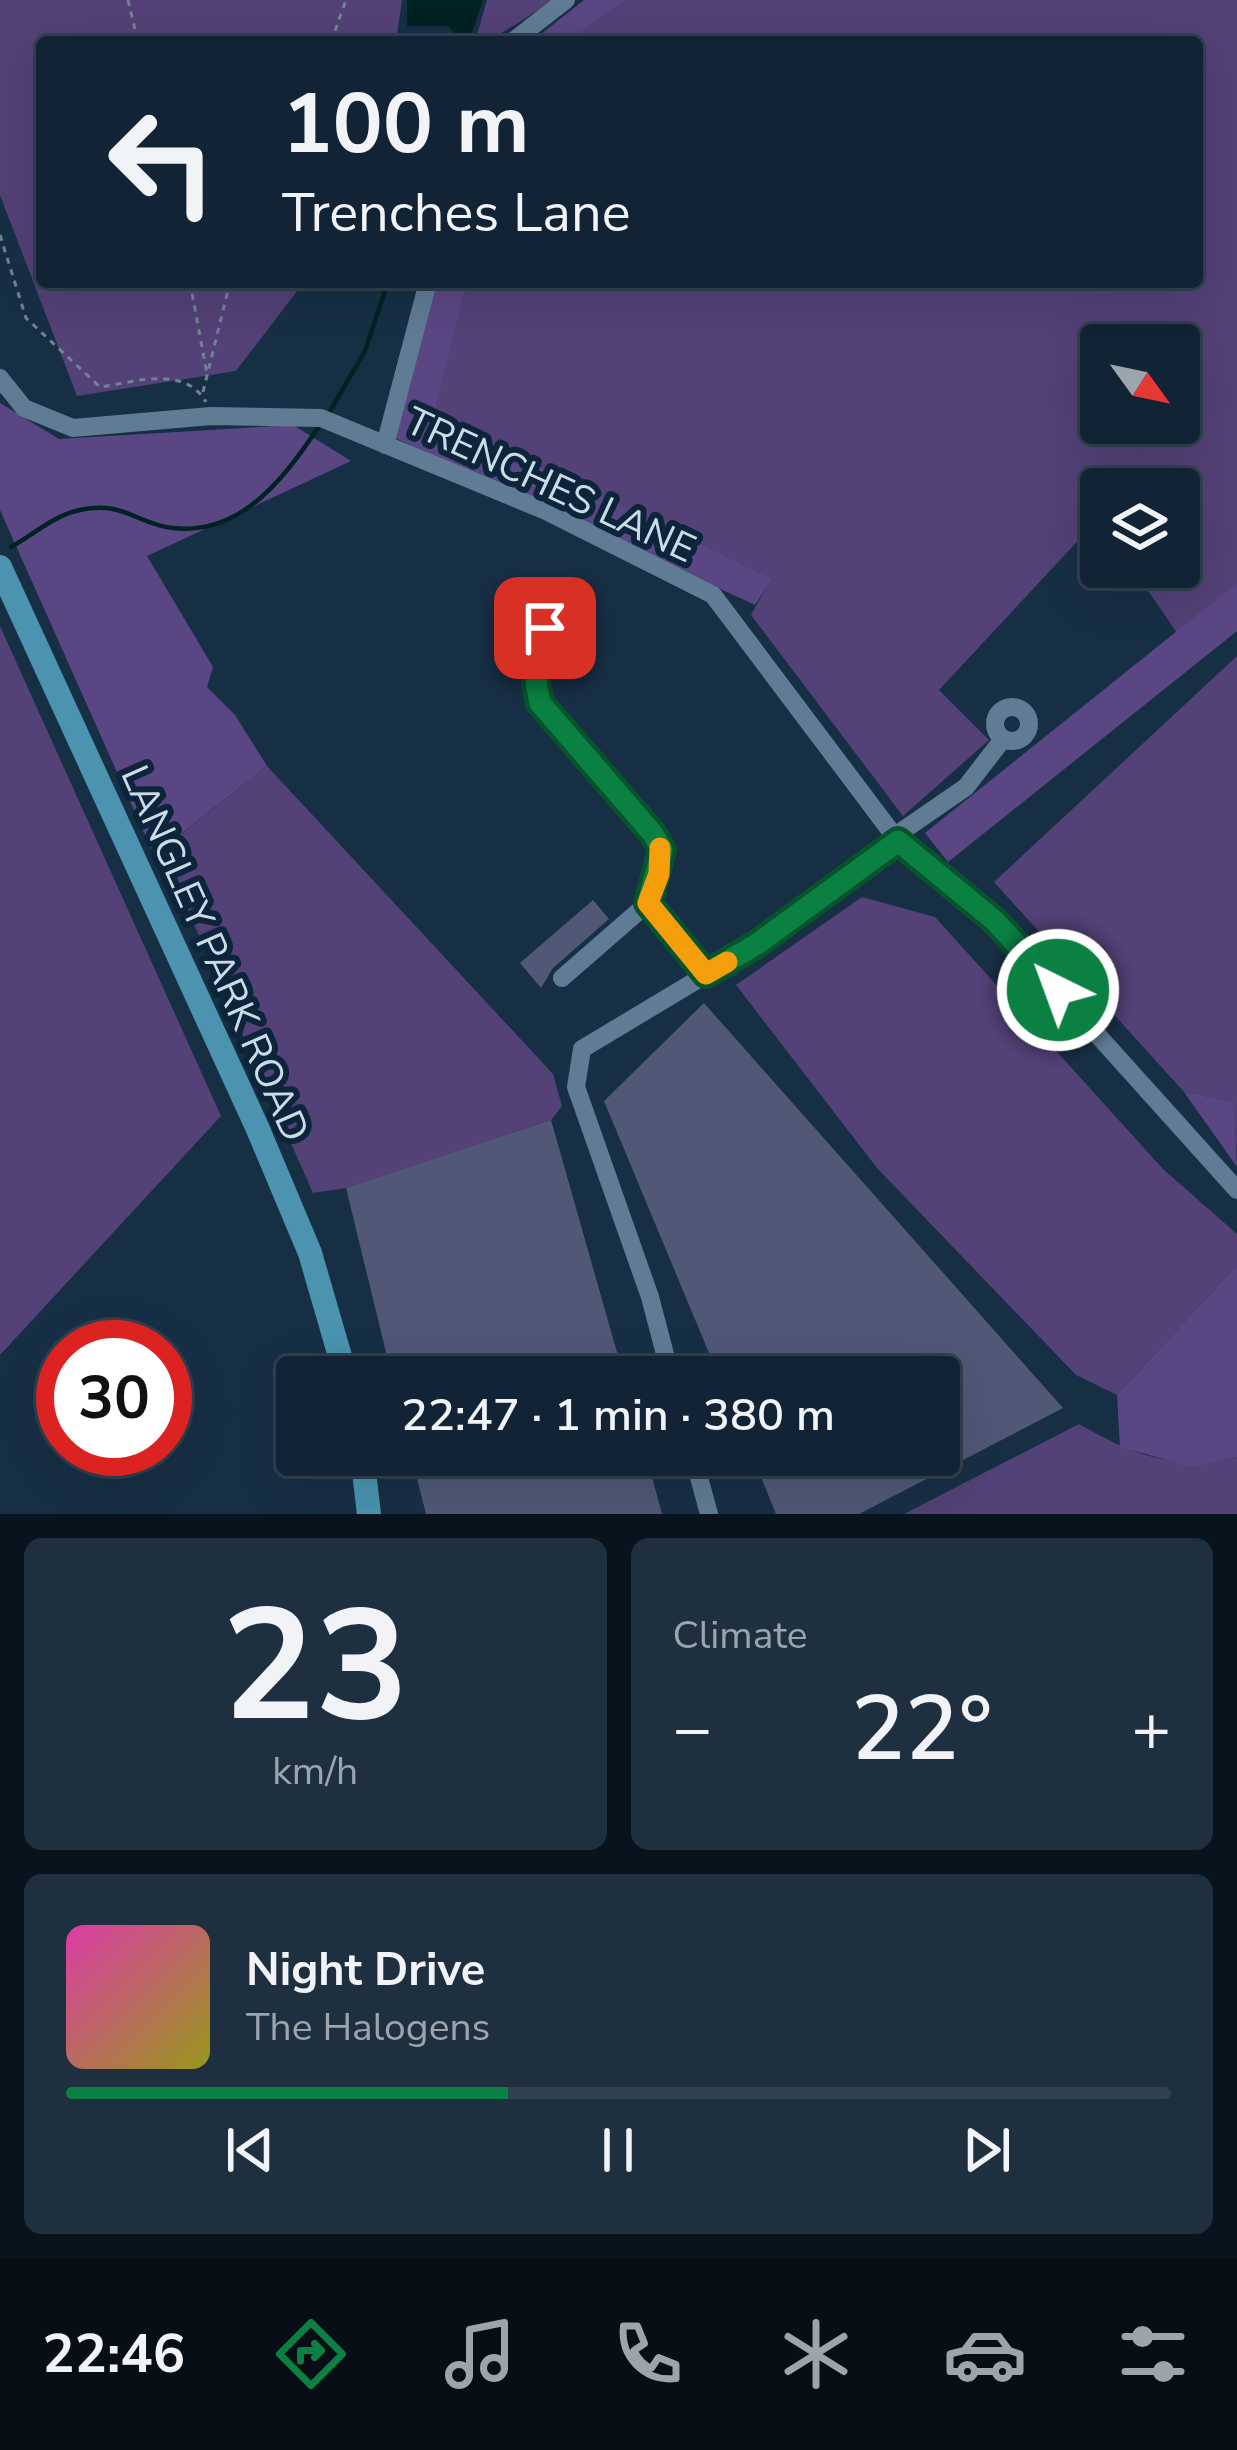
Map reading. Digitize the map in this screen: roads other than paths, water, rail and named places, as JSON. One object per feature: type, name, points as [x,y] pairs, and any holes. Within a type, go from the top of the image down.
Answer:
[{"type":"main road","name":"LANGLEY PARK ROAD","points":[[0,567],[257,1127],[310,1253],[340,1356]]},
{"type":"main road","points":[[364,1476],[369,1514]]},
{"type":"street","points":[[520,36],[566,0]]},
{"type":"street","points":[[385,445],[426,288]]},
{"type":"street","name":"TRENCHES LANE","points":[[0,378],[24,408],[73,428],[212,416],[325,420],[545,511],[712,595],[896,839],[995,921],[1237,1190]]},
{"type":"street","points":[[545,628],[536,683],[540,703],[662,850],[648,903],[562,978]]},
{"type":"street","points":[[665,1356],[650,1298],[576,1087],[581,1049],[757,944],[966,787],[1004,739]]},
{"type":"street","points":[[648,903],[706,974]]},
{"type":"street","points":[[699,1476],[709,1514]]},
{"type":"waterway","points":[[329,413],[365,351],[386,288]]},
{"type":"waterway","points":[[11,547],[59,517],[92,508],[118,510],[173,528],[221,522],[261,498],[322,422]]}]
